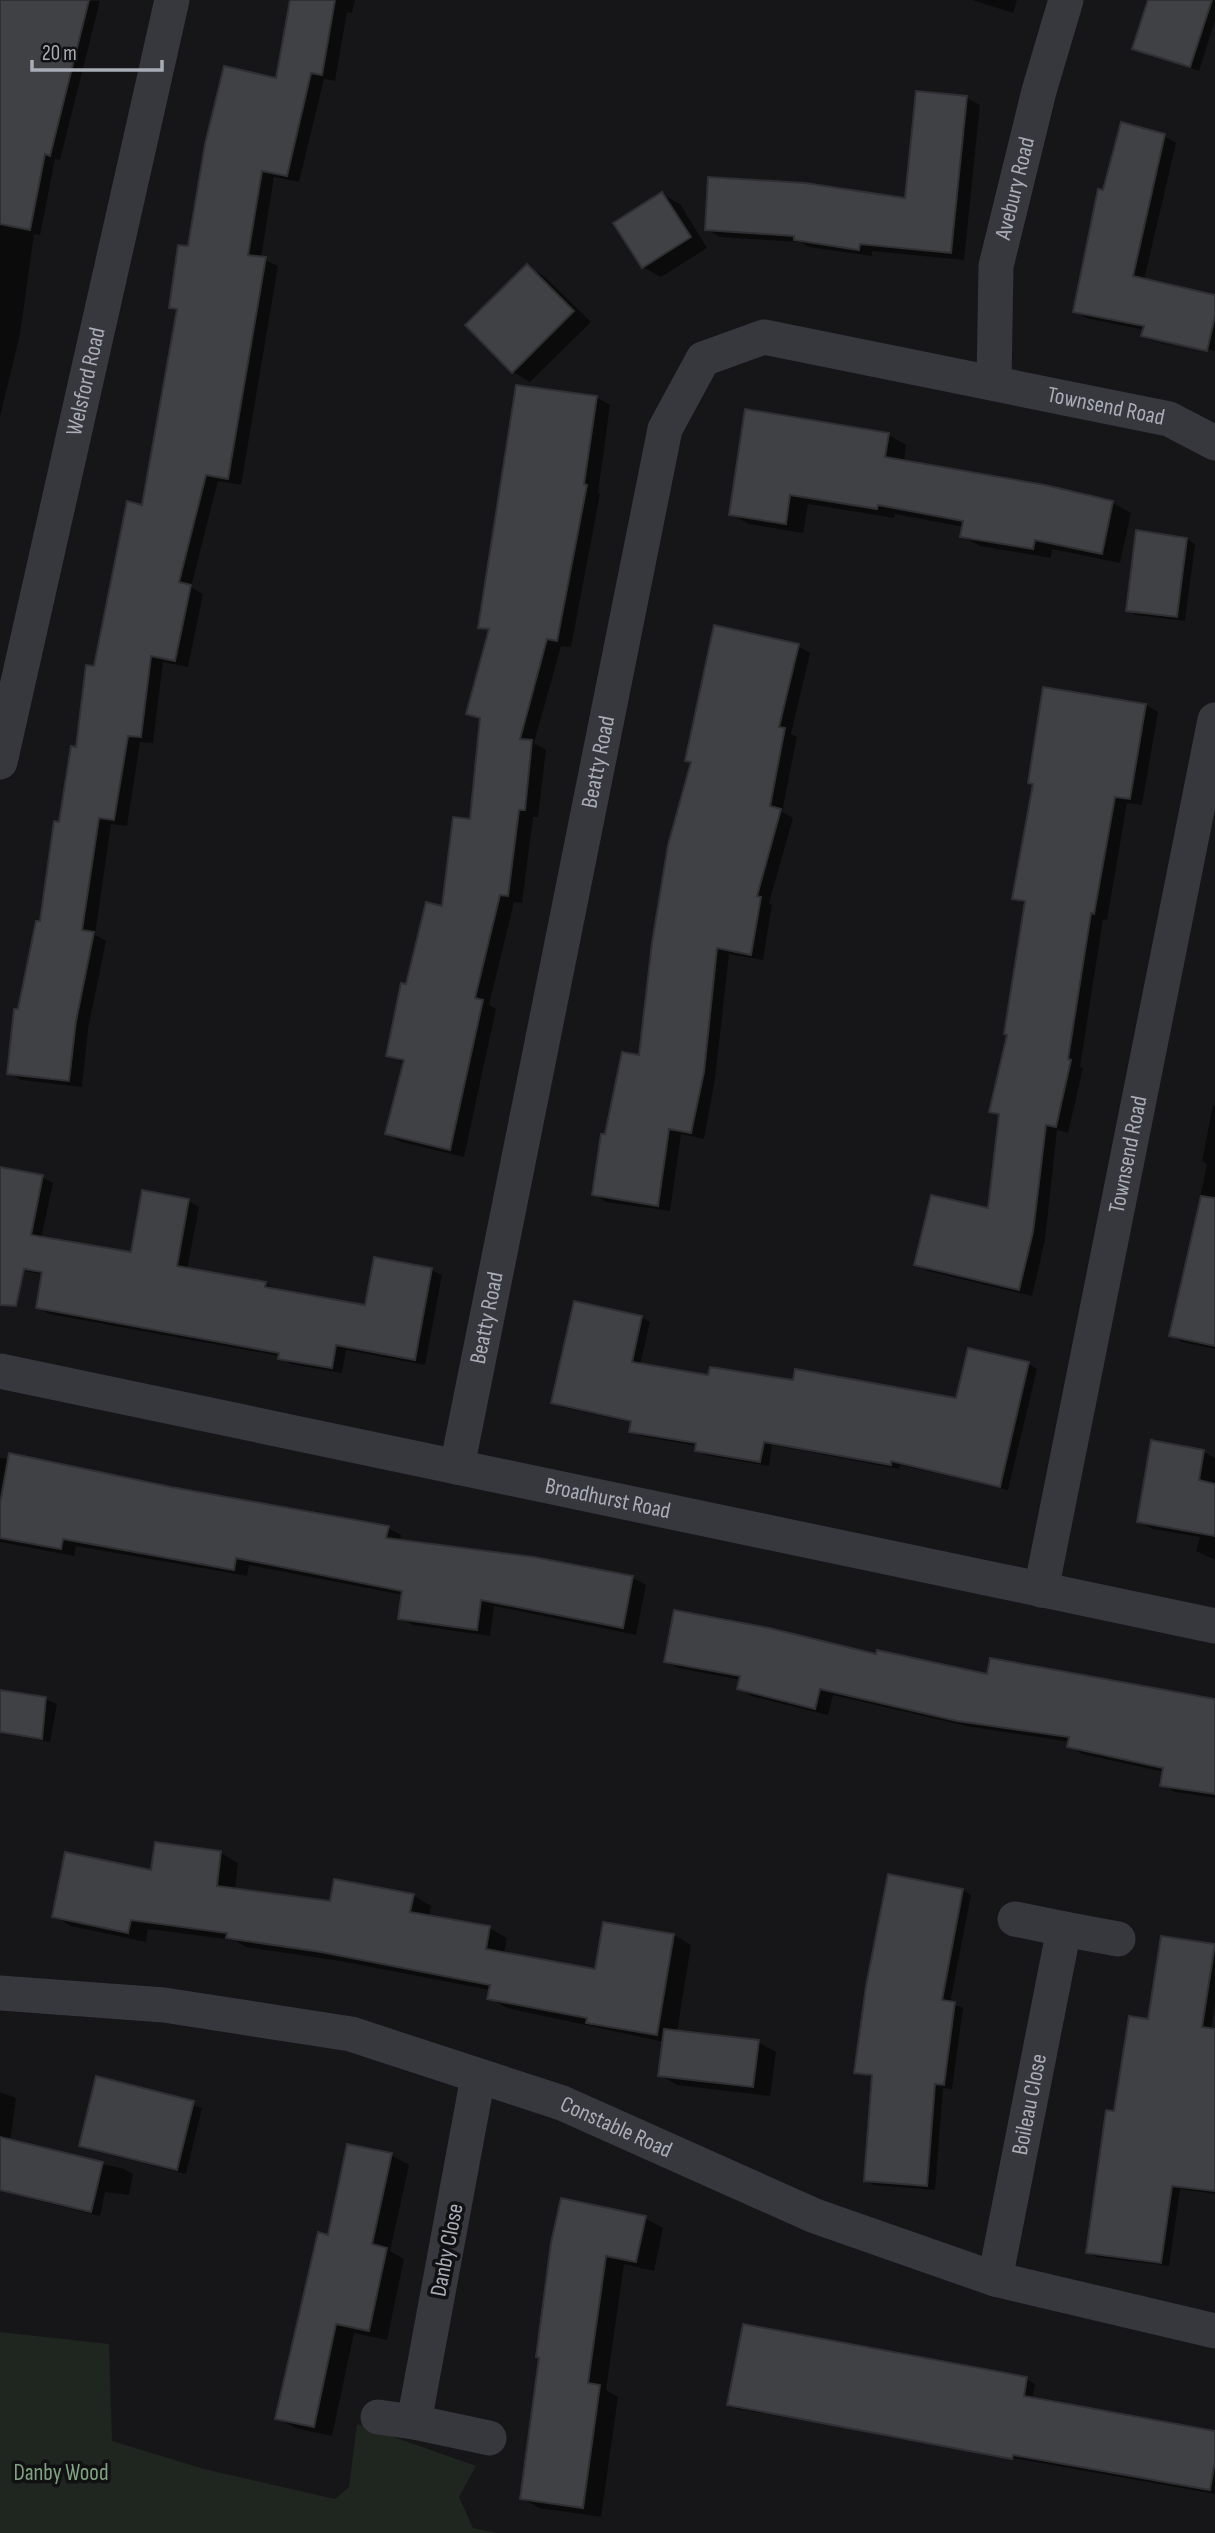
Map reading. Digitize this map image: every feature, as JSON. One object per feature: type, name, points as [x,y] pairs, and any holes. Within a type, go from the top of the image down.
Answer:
[{"type":"street","name":"Welsford Road","points":[[0,762],[172,0]]},
{"type":"street","name":"Avebury Road","points":[[994,382],[996,266],[1039,91],[1066,0]]},
{"type":"street","name":"Beatty Road","points":[[457,1467],[665,429],[703,359],[764,337],[994,382]]},
{"type":"street","name":"Townsend Road","points":[[994,382],[1169,419],[1215,443]]},
{"type":"street","name":"Townsend Road","points":[[1041,1590],[1215,720]]},
{"type":"street","name":"Broadhurst Road","points":[[0,1371],[1215,1626]]},
{"type":"street","points":[[1015,1919],[1118,1939]]},
{"type":"street","name":"Boileau Close","points":[[995,2279],[1064,1929]]},
{"type":"street","name":"Constable Road","points":[[0,1993],[164,2005],[351,2034],[562,2102],[815,2216],[995,2279],[1215,2331]]},
{"type":"street","name":"Danby Close","points":[[414,2422],[475,2105],[478,2077]]},
{"type":"street","points":[[379,2417],[489,2438]]},
{"type":"green space","name":"Danby Wood","points":[[0,2332],[109,2344],[112,2441],[204,2469],[335,2499],[349,2487],[357,2424],[476,2466],[459,2497],[473,2528],[497,2533],[0,2533]]},
{"type":"building","points":[[0,0],[89,0],[50,156],[45,154],[30,230],[0,224]]},
{"type":"building","points":[[290,0],[335,0],[322,75],[311,73],[287,176],[262,171],[248,255],[266,257],[228,479],[206,475],[179,582],[191,585],[175,661],[151,656],[141,737],[128,736],[114,820],[99,818],[82,930],[94,932],[76,1021],[69,1081],[7,1074],[14,1009],[18,1009],[36,921],[40,921],[54,821],[59,822],[71,746],[76,747],[86,665],[94,666],[127,501],[142,505],[177,309],[169,308],[178,245],[188,246],[205,144],[224,66],[276,78]]},
{"type":"building","points":[[1148,0],[1212,0],[1190,67],[1132,49]]},
{"type":"building","points":[[916,91],[967,96],[951,253],[860,244],[859,250],[794,240],[794,236],[705,230],[708,177],[805,183],[905,198]]},
{"type":"building","points":[[1121,122],[1165,134],[1133,276],[1215,295],[1215,316],[1207,351],[1141,336],[1144,326],[1073,312],[1098,189],[1103,190]]},
{"type":"building","points":[[662,192],[691,237],[642,268],[613,223]]},
{"type":"building","points":[[527,264],[574,311],[512,373],[465,325]]},
{"type":"building","points":[[516,385],[597,396],[584,484],[587,485],[557,641],[547,639],[520,739],[532,740],[525,810],[519,810],[508,896],[500,895],[475,998],[483,1000],[450,1150],[385,1134],[404,1060],[386,1056],[401,983],[406,984],[426,902],[442,906],[453,817],[470,819],[480,718],[466,714],[489,629],[478,628]]},
{"type":"building","points":[[745,409],[889,433],[885,457],[1045,485],[1113,501],[1102,554],[1035,540],[1033,549],[960,537],[963,521],[878,505],[877,509],[790,495],[786,524],[729,515]]},
{"type":"building","points":[[1136,530],[1187,538],[1177,617],[1126,611]]},
{"type":"building","points":[[714,625],[799,644],[779,727],[785,728],[770,806],[781,809],[757,896],[761,897],[751,955],[717,948],[704,1072],[691,1133],[669,1129],[658,1206],[592,1195],[601,1134],[605,1134],[622,1052],[639,1055],[652,943],[668,845],[691,762],[685,761]]},
{"type":"building","points":[[1043,687],[1146,704],[1130,799],[1115,797],[1094,914],[1091,913],[1068,1059],[1071,1060],[1056,1127],[1046,1125],[1033,1232],[1019,1290],[914,1265],[931,1195],[988,1208],[999,1114],[989,1112],[1007,1035],[1004,1034],[1025,901],[1012,899],[1033,784],[1028,783]]},
{"type":"building","points":[[0,1167],[43,1175],[31,1235],[131,1252],[142,1190],[189,1199],[177,1266],[266,1282],[265,1287],[365,1305],[374,1257],[432,1268],[415,1360],[336,1345],[332,1368],[278,1359],[279,1353],[36,1308],[42,1272],[24,1269],[16,1306],[0,1305]]},
{"type":"building","points":[[1201,1196],[1215,1198],[1215,1346],[1169,1336]]},
{"type":"building","points":[[574,1301],[642,1316],[632,1362],[708,1375],[710,1367],[793,1380],[795,1369],[956,1398],[968,1348],[1029,1362],[1000,1487],[891,1461],[891,1465],[764,1442],[760,1462],[695,1451],[696,1443],[629,1432],[631,1421],[551,1403]]},
{"type":"building","points":[[1151,1440],[1204,1450],[1199,1480],[1215,1484],[1215,1536],[1137,1522]]},
{"type":"building","points":[[9,1453],[171,1487],[389,1526],[386,1538],[534,1557],[633,1576],[623,1628],[481,1600],[477,1630],[398,1619],[402,1591],[236,1558],[234,1570],[63,1539],[61,1549],[0,1538],[0,1504]]},
{"type":"building","points":[[674,1610],[769,1628],[876,1654],[877,1650],[987,1674],[990,1658],[1215,1699],[1215,1794],[1160,1786],[1163,1768],[1067,1747],[1069,1737],[957,1721],[820,1689],[815,1709],[737,1689],[740,1676],[664,1662]]},
{"type":"building","points":[[0,1690],[46,1697],[42,1739],[0,1732]]},
{"type":"building","points":[[155,1842],[221,1851],[217,1886],[330,1901],[334,1879],[414,1894],[410,1912],[490,1926],[486,1949],[595,1969],[603,1922],[674,1934],[657,2035],[586,2023],[587,2018],[487,1999],[490,1985],[321,1952],[226,1938],[227,1933],[131,1920],[128,1933],[52,1917],[65,1852],[151,1870]]},
{"type":"building","points":[[888,1874],[963,1889],[942,2000],[955,2002],[944,2085],[935,2084],[927,2186],[864,2181],[872,2075],[854,2073],[866,1986]]},
{"type":"building","points":[[1161,1936],[1215,1944],[1202,2027],[1215,2029],[1215,2191],[1172,2186],[1161,2263],[1086,2253],[1106,2110],[1114,2111],[1129,2016],[1148,2019]]},
{"type":"building","points":[[664,2029],[759,2040],[753,2087],[658,2076]]},
{"type":"building","points":[[96,2076],[194,2101],[177,2170],[79,2146]]},
{"type":"building","points":[[0,2137],[103,2162],[91,2212],[0,2190]]},
{"type":"building","points":[[347,2144],[392,2153],[372,2244],[387,2248],[369,2331],[336,2324],[314,2427],[275,2419],[318,2232],[328,2235]]},
{"type":"building","points":[[561,2198],[646,2216],[636,2262],[606,2256],[588,2383],[600,2385],[583,2508],[520,2499],[551,2243]]},
{"type":"building","points":[[743,2324],[1027,2377],[1024,2396],[1215,2431],[1215,2461],[1210,2490],[1013,2455],[1012,2459],[727,2405]]}]
